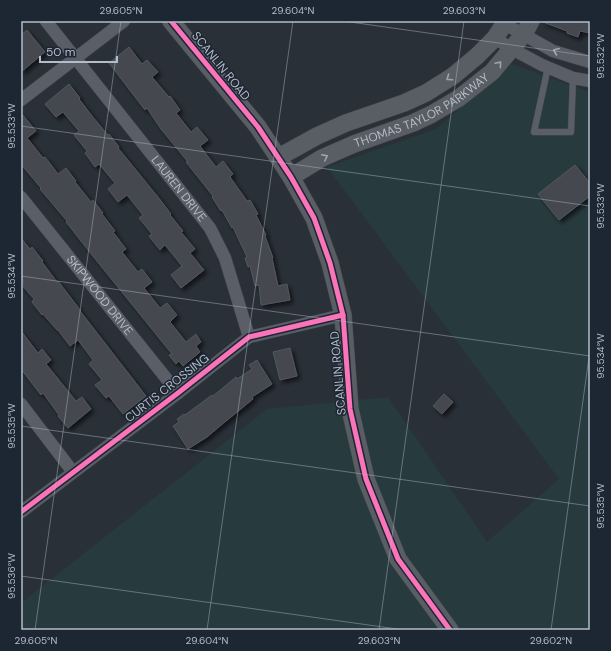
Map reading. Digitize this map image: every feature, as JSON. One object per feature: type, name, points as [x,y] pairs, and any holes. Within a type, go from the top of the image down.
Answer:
[{"type":"street","name":"LAUREN DRIVE","points":[[46,21],[210,228],[225,258],[249,337]]},
{"type":"street","points":[[21,100],[124,21]]},
{"type":"street","name":"SCANLIN ROAD","points":[[171,21],[258,127],[279,157],[314,218],[330,263],[343,316],[350,409],[366,479],[398,559],[450,630]]},
{"type":"street","points":[[505,22],[528,28],[553,50],[590,62]]},
{"type":"street","name":"THOMAS TAYLOR PARKWAY","points":[[279,157],[317,136],[346,123],[404,103],[426,93],[453,76],[477,56],[495,38],[505,22]]},
{"type":"street","name":"THOMAS TAYLOR PARKWAY","points":[[291,177],[322,158],[354,144],[414,123],[459,98],[492,72],[528,28]]},
{"type":"street","points":[[495,38],[512,49],[548,67],[574,78],[590,81]]},
{"type":"street","name":"SKIPWOOD DRIVE","points":[[21,197],[178,393]]},
{"type":"street","name":"CURTIS CROSSING","points":[[21,512],[249,337],[343,316]]},
{"type":"street","points":[[21,404],[73,472]]},
{"type":"lane","points":[[548,67],[534,132],[571,132],[574,78]]},
{"type":"green space","points":[[511,64],[590,92],[590,630],[21,630],[21,603],[267,409],[388,397],[487,542],[559,479],[327,167],[436,129]]},
{"type":"building","points":[[543,21],[590,21],[590,33],[580,31],[578,37]]},
{"type":"building","points":[[27,30],[45,52],[21,72],[21,35]]},
{"type":"building","points":[[129,47],[142,64],[147,60],[158,72],[152,77],[169,97],[170,96],[180,110],[176,113],[191,132],[197,127],[208,140],[200,146],[216,167],[223,161],[233,174],[230,177],[247,201],[250,200],[258,214],[256,215],[266,235],[265,236],[273,258],[278,286],[287,284],[290,300],[261,305],[259,285],[255,286],[250,266],[248,267],[245,258],[247,257],[233,227],[232,228],[222,210],[221,211],[212,197],[213,196],[186,162],[188,162],[161,129],[147,108],[145,110],[109,63]]},
{"type":"building","points":[[69,84],[92,116],[108,135],[109,134],[119,147],[118,148],[171,214],[170,215],[183,231],[181,232],[195,249],[190,253],[204,270],[181,288],[171,275],[182,266],[165,245],[160,250],[149,236],[152,234],[139,218],[143,215],[127,195],[118,202],[108,189],[115,183],[99,164],[95,167],[85,153],[87,151],[74,135],[79,131],[63,112],[56,117],[45,104]]},
{"type":"building","points":[[21,113],[36,131],[27,138],[43,158],[45,157],[58,174],[66,168],[91,202],[93,200],[115,231],[113,232],[126,249],[122,252],[138,272],[142,269],[152,282],[144,288],[160,308],[167,303],[177,315],[170,322],[186,342],[196,334],[201,342],[196,346],[200,352],[183,366],[179,361],[176,364],[169,355],[172,354],[21,164]]},
{"type":"building","points":[[575,165],[590,183],[590,196],[559,220],[538,194]]},
{"type":"building","points":[[21,238],[30,249],[32,247],[57,282],[58,281],[146,396],[123,414],[109,396],[106,398],[95,385],[102,380],[89,364],[93,360],[78,340],[70,346],[58,330],[43,314],[42,315],[32,302],[34,299],[21,284],[24,281],[21,277]]},
{"type":"building","points":[[21,331],[38,353],[42,349],[51,360],[46,364],[76,401],[82,397],[91,409],[68,428],[43,393],[41,395],[21,369]]},
{"type":"building","points":[[290,348],[297,376],[280,380],[273,352]]},
{"type":"building","points":[[257,360],[272,384],[252,397],[253,399],[207,437],[188,449],[173,426],[179,422],[177,419],[184,414],[185,415],[212,395],[213,396],[236,377],[237,379],[252,369],[249,365]]},
{"type":"building","points":[[444,394],[453,402],[442,414],[433,406]]},
{"type":"cycle path","points":[[171,21],[258,127],[291,177],[314,218],[330,263],[343,315],[350,409],[366,479],[398,559],[450,630]]},
{"type":"cycle path","points":[[21,512],[249,337],[343,315]]}]
